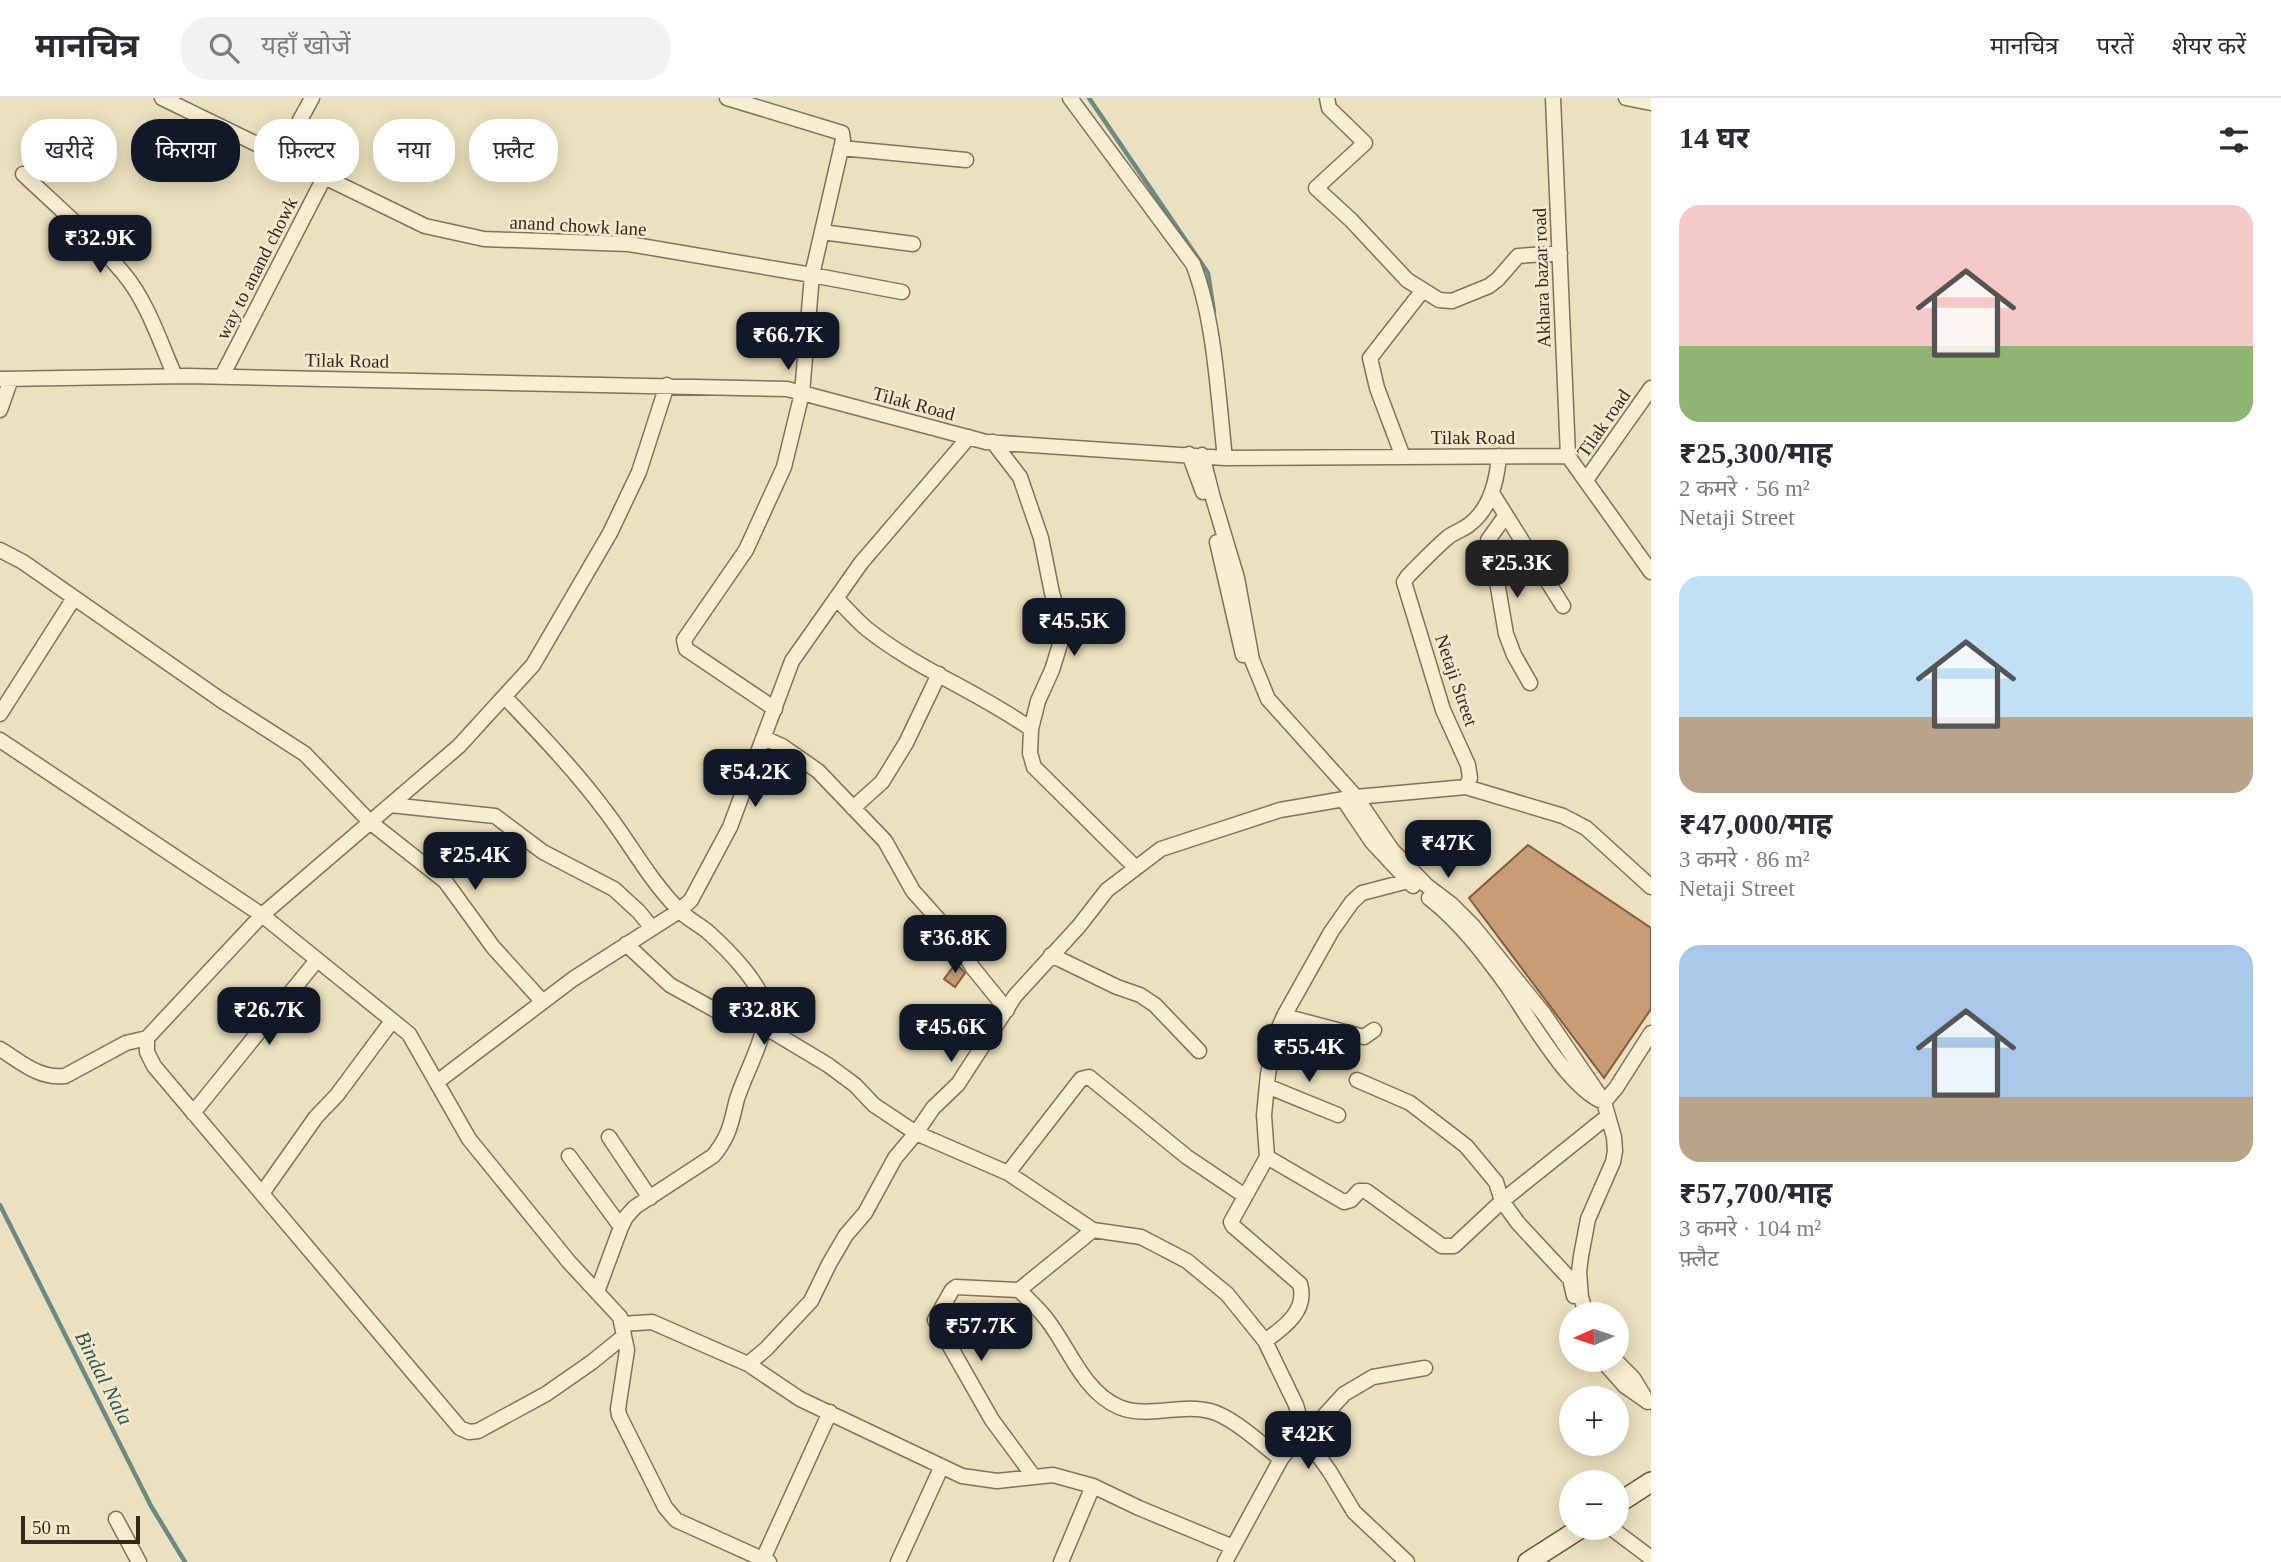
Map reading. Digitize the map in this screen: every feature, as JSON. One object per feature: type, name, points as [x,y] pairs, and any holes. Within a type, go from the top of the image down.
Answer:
[{"type":"street","name":"anand chowk lane","points":[[162,98],[254,144]]},
{"type":"street","points":[[301,119],[312,98]]},
{"type":"street","points":[[726,98],[842,133],[841,148],[812,275],[802,393],[784,467],[746,550],[684,640],[686,649],[775,709]]},
{"type":"street","points":[[1070,98],[1193,264],[1200,283],[1209,327],[1225,457]]},
{"type":"street","points":[[1327,98],[1329,108],[1365,143],[1316,188],[1351,220],[1407,280],[1439,300],[1452,302],[1489,286],[1518,256],[1560,253]]},
{"type":"street","name":"Akhara bazar road","points":[[1553,98],[1568,456]]},
{"type":"street","points":[[1626,98],[1651,103]]},
{"type":"street","points":[[841,148],[966,160]]},
{"type":"street","points":[[32,182],[125,275],[146,310],[175,376]]},
{"type":"street","name":"way to anand chowk","points":[[222,376],[322,182]]},
{"type":"street","name":"anand chowk lane","points":[[332,182],[425,226],[485,239],[629,244],[902,292]]},
{"type":"street","points":[[822,232],[913,244]]},
{"type":"street","points":[[1403,457],[1377,388],[1370,358],[1423,290]]},
{"type":"street","name":"Tilak Road","points":[[5,379],[222,376],[787,389],[993,442],[1225,457],[1568,456]]},
{"type":"street","points":[[0,410],[5,379]]},
{"type":"street","points":[[0,1049],[44,1077],[56,1077],[65,1076],[126,1044],[147,1038],[262,915],[459,746],[533,665],[610,533],[639,472],[667,385]]},
{"type":"street","name":"Tilak road","points":[[1586,480],[1651,388]]},
{"type":"street","points":[[437,1083],[542,1001],[679,911],[691,900],[730,827],[792,661],[861,563],[969,437]]},
{"type":"street","points":[[993,442],[1020,477],[1041,538],[1062,626],[1062,638],[1038,701],[1031,729],[1030,753],[1034,767],[1136,868]]},
{"type":"street","points":[[1195,454],[1213,498],[1237,578],[1252,660],[1268,699],[1400,859],[1473,926],[1544,1014],[1606,1109],[1615,1137],[1614,1162],[1588,1219],[1579,1272],[1582,1302]]},
{"type":"street","name":"Netaji Street","points":[[1465,787],[1470,778],[1468,765],[1443,710],[1404,582],[1450,535],[1478,517],[1492,493],[1499,456]]},
{"type":"street","points":[[1568,456],[1651,572]]},
{"type":"street","points":[[1492,493],[1563,606]]},
{"type":"street","points":[[1506,515],[1488,540],[1488,545],[1506,634],[1530,683]]},
{"type":"street","points":[[0,550],[23,562],[221,700],[305,754],[370,822],[445,881],[493,947],[542,1001]]},
{"type":"street","points":[[0,714],[74,598]]},
{"type":"street","points":[[836,598],[866,629],[1003,709],[1031,729]]},
{"type":"street","points":[[853,808],[883,782],[906,743],[939,674]]},
{"type":"street","points":[[505,697],[564,759],[604,810],[636,858],[679,911],[708,931],[742,968],[760,993],[765,1008],[763,1026],[737,1098],[729,1131],[721,1147],[713,1156],[635,1207],[626,1217],[597,1292]]},
{"type":"street","points":[[764,738],[782,746],[818,771],[885,841],[913,891],[954,937],[973,968],[1007,1010]]},
{"type":"street","points":[[0,740],[262,915],[409,1034],[469,1139],[569,1262],[620,1317],[627,1350],[619,1415],[665,1507],[676,1520],[757,1559],[830,1412]]},
{"type":"street","points":[[748,1364],[766,1349],[811,1301],[825,1270],[846,1235],[865,1213],[895,1158],[933,1108],[958,1084],[1014,996],[1079,926],[1107,890],[1161,849],[1280,810],[1350,798],[1465,787],[1563,816],[1586,828],[1651,887]]},
{"type":"street","points":[[1350,798],[1372,842],[1408,881],[1475,943],[1549,1048],[1580,1086],[1606,1109]]},
{"type":"street","points":[[390,805],[495,816],[543,852],[614,889],[652,928]]},
{"type":"street","points":[[1265,1341],[1292,1321],[1302,1288],[1233,1226],[1232,1218],[1267,1157],[1264,1115],[1277,1032],[1331,932],[1352,902],[1362,893],[1408,881]]},
{"type":"street","points":[[626,944],[670,985],[726,1016],[763,1026],[828,1065],[855,1085],[874,1105],[916,1133],[1008,1174],[1093,1230],[1140,1237],[1187,1261],[1227,1294],[1265,1341],[1296,1405],[1305,1437],[1331,1472],[1354,1512],[1406,1562]]},
{"type":"street","points":[[1051,955],[1117,987],[1140,995],[1156,1005],[1199,1051]]},
{"type":"street","points":[[193,1113],[317,960]]},
{"type":"street","points":[[1284,1016],[1364,1037],[1374,1030]]},
{"type":"street","points":[[262,1192],[316,1117],[337,1095],[393,1021]]},
{"type":"street","points":[[1267,1157],[1344,1202],[1351,1200],[1359,1191],[1366,1191],[1442,1246],[1449,1248],[1606,1109],[1651,1033]]},
{"type":"street","points":[[147,1038],[147,1052],[154,1066],[460,1428],[469,1432],[478,1431],[546,1394],[592,1362],[623,1330],[652,1322],[748,1364],[800,1399],[941,1468],[974,1479],[997,1480],[1053,1475],[1093,1486],[1233,1547]]},
{"type":"street","points":[[1008,1174],[1081,1079],[1089,1077],[1187,1157],[1245,1196]]},
{"type":"street","points":[[1357,1080],[1410,1103],[1466,1146],[1496,1182],[1502,1201],[1518,1223],[1570,1279],[1575,1302]]},
{"type":"street","points":[[1267,1086],[1338,1115]]},
{"type":"street","points":[[609,1137],[650,1198]]},
{"type":"street","points":[[569,1156],[621,1227]]},
{"type":"street","points":[[1034,1477],[992,1420],[935,1320],[956,1287],[1019,1290],[1093,1230]]},
{"type":"street","points":[[1019,1290],[1047,1320],[1085,1379],[1107,1400],[1121,1408],[1138,1411],[1183,1408],[1210,1411],[1226,1418],[1281,1459]]},
{"type":"street","points":[[1226,1562],[1281,1459],[1344,1394],[1373,1377],[1424,1368]]},
{"type":"street","points":[[1613,1372],[1625,1386],[1650,1404]]},
{"type":"street","points":[[1627,1372],[1650,1404]]},
{"type":"street","points":[[898,1562],[941,1468]]},
{"type":"street","points":[[1629,1496],[1651,1482]]},
{"type":"street","points":[[1061,1562],[1093,1486]]},
{"type":"street","points":[[117,1519],[139,1562]]},
{"type":"street","points":[[1528,1562],[1562,1540]]},
{"type":"street","points":[[1627,1540],[1651,1558]]},
{"type":"building","points":[[1528,845],[1651,928],[1651,1009],[1604,1078],[1469,898]]},
{"type":"building","points":[[956,963],[965,973],[955,987],[944,979]]},
{"type":"waterway","points":[[1089,98],[1208,273],[1214,312]]},
{"type":"waterway","name":"Bindal Nala","points":[[0,1205],[151,1506],[185,1562]]}]
